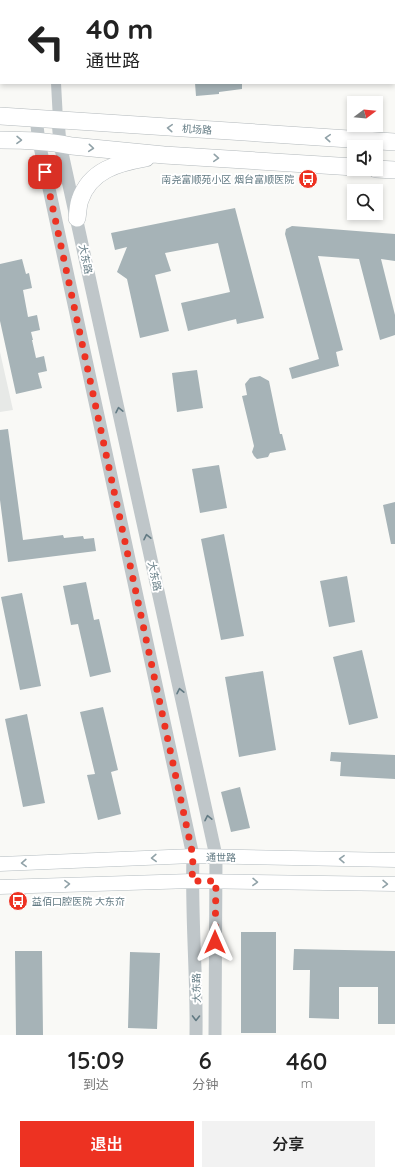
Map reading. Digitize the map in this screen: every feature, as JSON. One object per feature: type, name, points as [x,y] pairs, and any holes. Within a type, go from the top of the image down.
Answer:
[{"type":"highway","name":"机场路","points":[[0,116],[395,142]]},
{"type":"highway","points":[[0,140],[60,144],[164,155],[347,167]]},
{"type":"highway","points":[[77,218],[80,200],[88,184],[100,172],[126,162],[164,155]]},
{"type":"highway","points":[[383,169],[395,170]]},
{"type":"main road","name":"通世路","points":[[0,864],[193,856],[395,860]]},
{"type":"main road","points":[[0,886],[192,881],[395,884]]},
{"type":"street","points":[[56,84],[58,120]]},
{"type":"street","name":"大东路","points":[[36,118],[38,142],[193,856],[192,881],[196,1035]]},
{"type":"street","name":"大东路","points":[[58,120],[60,144],[216,856],[215,1035]]},
{"type":"shaded area","points":[[0,352],[13,410],[0,412]]},
{"type":"building","points":[[195,84],[242,84],[242,89],[219,92],[219,94],[196,96]]},
{"type":"building","points":[[235,208],[264,318],[237,324],[236,319],[188,331],[181,303],[230,292],[218,243],[165,253],[171,271],[155,275],[169,331],[140,338],[127,279],[117,272],[127,247],[115,250],[111,233]]},
{"type":"building","points":[[292,226],[395,234],[395,261],[381,259],[395,315],[395,335],[380,340],[359,259],[318,256],[343,350],[336,352],[339,366],[292,379],[289,368],[319,359],[285,234],[286,229]]},
{"type":"building","points":[[22,259],[26,274],[29,273],[32,288],[23,290],[28,317],[37,315],[40,330],[31,332],[36,358],[44,356],[47,371],[38,373],[42,388],[16,394],[0,321],[0,264]]},
{"type":"building","points":[[197,370],[203,408],[177,412],[172,373]]},
{"type":"building","points":[[260,376],[269,381],[280,434],[282,434],[286,450],[270,453],[268,457],[257,459],[252,452],[254,446],[242,396],[247,395],[245,384],[250,378]]},
{"type":"building","points":[[8,429],[23,540],[63,535],[64,538],[83,536],[84,539],[94,538],[96,551],[8,562],[0,500],[0,430]]},
{"type":"building","points":[[219,465],[227,508],[200,513],[192,469]]},
{"type":"building","points":[[395,502],[395,544],[391,544],[383,505]]},
{"type":"building","points":[[224,534],[244,636],[221,640],[201,539]]},
{"type":"building","points":[[347,576],[355,622],[329,627],[320,581]]},
{"type":"building","points":[[86,582],[94,620],[99,619],[111,672],[90,677],[78,624],[71,625],[63,586]]},
{"type":"building","points":[[22,593],[41,686],[20,690],[1,597]]},
{"type":"building","points":[[362,650],[378,718],[349,725],[333,657]]},
{"type":"building","points":[[263,671],[276,750],[239,757],[225,677]]},
{"type":"building","points":[[103,707],[118,770],[111,772],[121,814],[98,820],[87,775],[95,774],[80,712]]},
{"type":"building","points":[[27,714],[45,803],[23,807],[5,719]]},
{"type":"building","points":[[331,752],[395,755],[395,779],[340,776],[341,762],[330,761]]},
{"type":"building","points":[[240,787],[250,828],[231,832],[221,792]]},
{"type":"building","points":[[241,932],[276,932],[276,1033],[241,1033]]},
{"type":"building","points":[[294,949],[395,951],[395,1024],[378,1024],[378,987],[339,987],[339,1019],[309,1018],[310,970],[293,970]]},
{"type":"building","points":[[15,951],[42,951],[43,1035],[16,1035]]},
{"type":"building","points":[[130,952],[160,953],[157,1029],[128,1028]]},
{"type":"place","name":"南尧富顺苑小区 烟台富顺医院","points":[[308,179]]},
{"type":"place","name":"益佰口腔医院 大东夼","points":[[18,901]]},
{"type":"route","points":[[45,172],[193,856],[192,881],[216,881],[215,942]]}]
